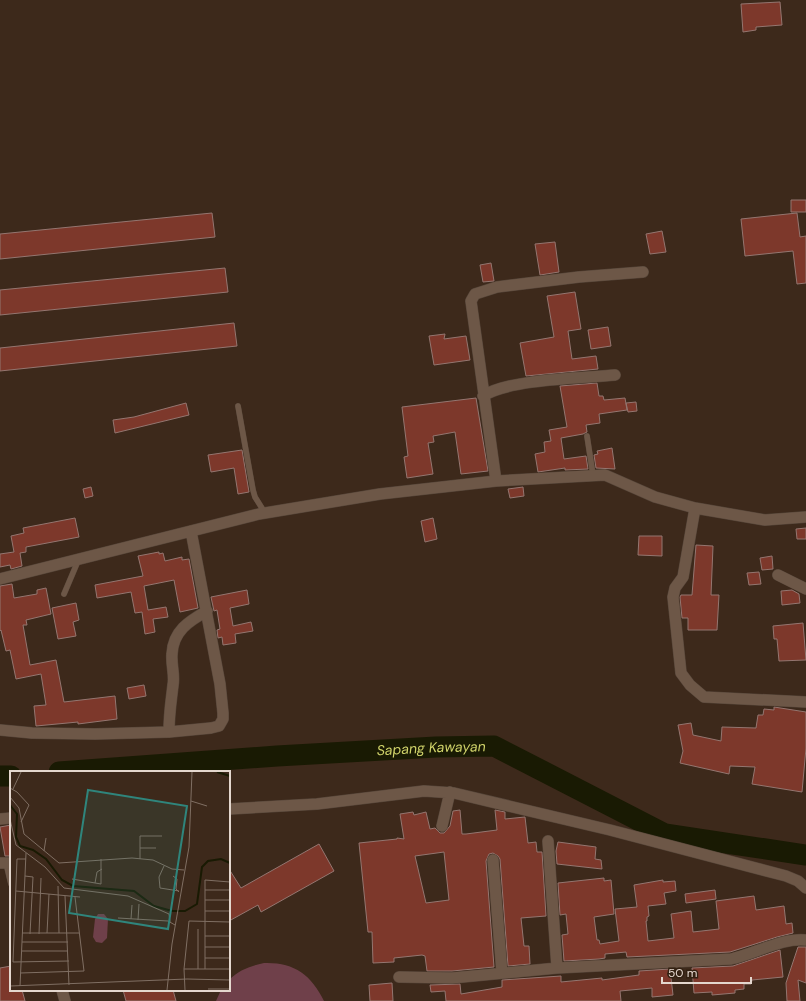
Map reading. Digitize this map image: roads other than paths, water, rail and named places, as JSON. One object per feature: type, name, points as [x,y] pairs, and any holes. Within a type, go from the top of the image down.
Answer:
[{"type":"street","points":[[496,481],[471,301],[475,294],[505,286],[579,277],[643,272]]},
{"type":"street","points":[[483,396],[492,390],[516,385],[615,375]]},
{"type":"street","points":[[0,579],[78,561],[265,513],[424,488],[496,481],[593,475],[611,477],[655,497],[694,508],[765,520],[806,517]]},
{"type":"street","points":[[694,508],[684,577],[675,588],[673,597],[681,673],[704,697],[806,702]]},
{"type":"street","points":[[0,730],[62,734],[169,732],[218,726],[223,719],[220,684],[191,531]]},
{"type":"street","points":[[778,575],[806,589]]},
{"type":"street","points":[[169,732],[169,706],[173,685],[172,654],[175,640],[182,627],[207,611]]},
{"type":"street","points":[[230,809],[317,804],[424,792],[450,792],[610,830],[786,876],[798,881],[806,888]]},
{"type":"street","points":[[442,826],[450,792]]},
{"type":"street","points":[[548,841],[557,968]]},
{"type":"street","points":[[493,860],[502,973]]},
{"type":"street","points":[[399,977],[452,978],[557,968],[731,959],[750,955],[785,942],[798,939],[806,940]]},
{"type":"street","points":[[62,991],[65,1001]]},
{"type":"lane","points":[[238,406],[253,490],[258,503],[265,513]]},
{"type":"lane","points":[[587,436],[593,475]]},
{"type":"lane","points":[[64,594],[78,561]]},
{"type":"lane","points":[[6,863],[10,880]]},
{"type":"waterway","name":"Sapang Kawayan","points":[[73,771],[277,756],[436,747],[494,746],[665,834],[806,855]]},
{"type":"waterway","name":"Sapang Kawayan","points":[[0,776],[10,776]]}]
